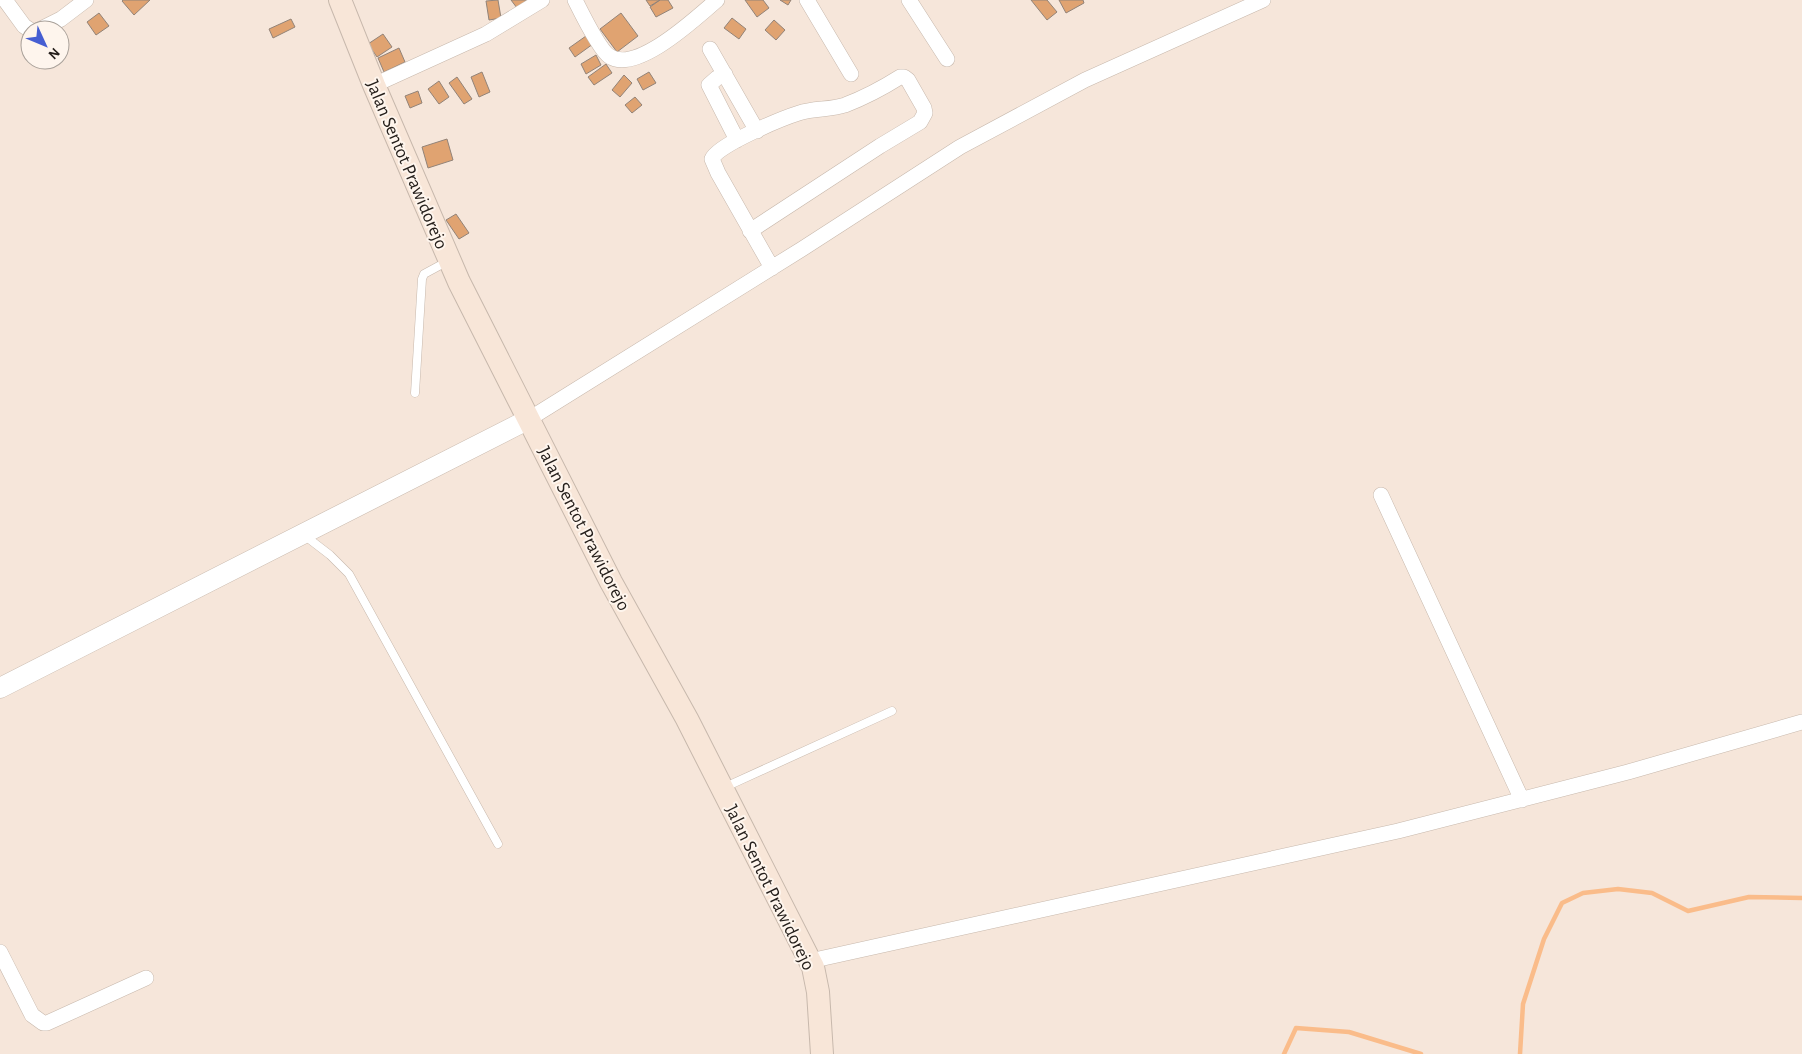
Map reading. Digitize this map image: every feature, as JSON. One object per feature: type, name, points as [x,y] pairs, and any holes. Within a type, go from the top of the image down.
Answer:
[{"type":"main road","name":"Jalan Sentot Prawidorejo","points":[[340,0],[374,85],[449,260],[612,582],[687,719],[813,967],[818,992],[822,1054]]},
{"type":"street","points":[[5,0],[20,21]]},
{"type":"street","points":[[59,20],[86,0]]},
{"type":"street","points":[[374,85],[486,34],[542,0]]},
{"type":"street","points":[[575,0],[608,56],[619,60],[640,56],[654,50],[717,0]]},
{"type":"street","points":[[807,0],[851,74]]},
{"type":"street","points":[[909,0],[947,59]]},
{"type":"street","points":[[0,688],[529,419],[772,268],[960,147],[1085,80],[1263,0]]},
{"type":"street","points":[[710,49],[757,131]]},
{"type":"street","points":[[725,74],[717,78],[709,86],[737,140]]},
{"type":"street","points":[[750,231],[920,122],[926,113],[908,80],[900,77],[872,95],[842,106],[800,112],[737,140],[718,151],[712,160],[718,173],[750,231],[772,268]]},
{"type":"street","points":[[1381,494],[1522,800]]},
{"type":"street","points":[[810,961],[1398,831],[1628,772],[1802,722]]},
{"type":"street","points":[[0,952],[32,1015],[43,1023],[48,1023],[146,978]]},
{"type":"lane","points":[[415,393],[422,279],[424,274],[449,260]]},
{"type":"lane","points":[[303,534],[330,555],[349,574],[498,844]]},
{"type":"lane","points":[[722,788],[892,711]]},
{"type":"building","points":[[123,0],[150,0],[134,15]]},
{"type":"building","points":[[498,0],[501,18],[489,20],[486,1]]},
{"type":"building","points":[[511,0],[527,0],[517,8]]},
{"type":"building","points":[[646,0],[660,0],[650,6]]},
{"type":"building","points":[[660,0],[668,0],[673,8],[656,17],[650,7]]},
{"type":"building","points":[[745,0],[763,0],[769,8],[757,17]]},
{"type":"building","points":[[780,0],[791,0],[788,5]]},
{"type":"building","points":[[1031,0],[1047,0],[1057,12],[1047,20]]},
{"type":"building","points":[[1059,0],[1083,0],[1084,3],[1066,13]]},
{"type":"building","points":[[99,13],[109,26],[96,35],[87,22]]},
{"type":"building","points":[[621,13],[638,36],[617,52],[600,29]]},
{"type":"building","points":[[732,18],[746,29],[739,39],[724,28]]},
{"type":"building","points":[[291,19],[295,27],[273,38],[269,29]]},
{"type":"building","points":[[774,20],[785,30],[776,40],[765,30]]},
{"type":"building","points":[[383,34],[392,47],[377,57],[368,44]]},
{"type":"building","points":[[586,36],[593,44],[575,57],[569,48]]},
{"type":"building","points":[[399,48],[405,62],[384,72],[378,58]]},
{"type":"building","points":[[596,55],[601,65],[586,74],[581,64]]},
{"type":"building","points":[[606,64],[612,73],[594,85],[588,77]]},
{"type":"building","points":[[482,72],[490,92],[479,97],[471,77]]},
{"type":"building","points":[[649,72],[656,83],[643,90],[637,79]]},
{"type":"building","points":[[624,75],[632,83],[620,97],[612,90]]},
{"type":"building","points":[[457,77],[472,99],[464,104],[449,83]]},
{"type":"building","points":[[439,81],[449,97],[439,104],[428,89]]},
{"type":"building","points":[[418,91],[422,103],[410,108],[405,96]]},
{"type":"building","points":[[635,97],[642,105],[632,113],[625,105]]},
{"type":"building","points":[[447,139],[453,160],[428,168],[422,147]]},
{"type":"building","points":[[456,214],[469,233],[459,239],[446,220]]},
{"type":"waterway","points":[[1520,1054],[1523,1004],[1544,939],[1562,903],[1583,893],[1618,889],[1652,893],[1688,911],[1749,897],[1802,898]]},
{"type":"waterway","points":[[1284,1054],[1296,1028],[1349,1032],[1421,1054]]}]
